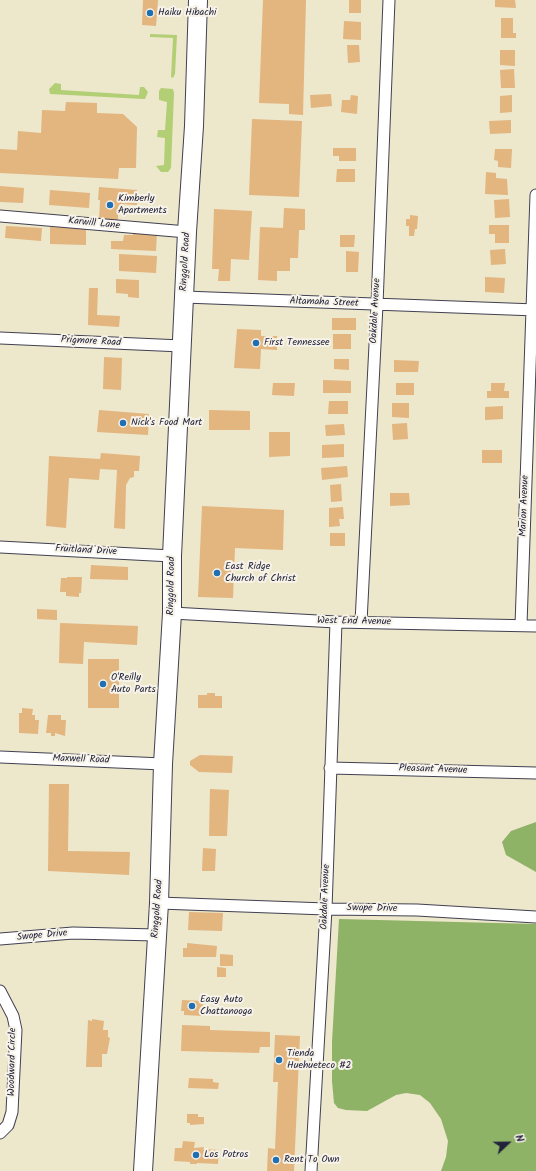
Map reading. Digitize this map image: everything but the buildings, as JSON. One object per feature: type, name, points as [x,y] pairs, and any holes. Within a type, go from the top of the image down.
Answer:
[{"type":"main road","name":"Ringgold Road","points":[[143,1171],[159,903],[163,764],[172,613],[172,556],[187,232],[194,126],[198,0]]},
{"type":"street","name":"Oakdale Avenue","points":[[361,622],[377,305],[389,0]]},
{"type":"street","name":"Marion Avenue","points":[[521,625],[534,310],[536,195]]},
{"type":"street","name":"Karwill Lane","points":[[0,216],[187,232]]},
{"type":"street","name":"Altamaha Street","points":[[184,297],[534,310]]},
{"type":"street","name":"Prigmore Road","points":[[0,338],[182,346]]},
{"type":"street","name":"Fruitland Drive","points":[[0,547],[172,556]]},
{"type":"street","name":"West End Avenue","points":[[172,613],[336,622],[536,626]]},
{"type":"street","name":"Oakdale Avenue","points":[[311,1171],[326,909],[336,622]]},
{"type":"street","name":"Maxwell Road","points":[[0,757],[163,764]]},
{"type":"street","name":"Pleasant Avenue","points":[[330,768],[536,773]]},
{"type":"street","name":"Swope Drive","points":[[159,903],[326,909],[417,910],[536,917]]},
{"type":"street","name":"Swope Drive","points":[[0,939],[74,933],[156,935]]},
{"type":"street","name":"Woodward Circle","points":[[0,991],[13,1016],[16,1030],[12,1112],[8,1125],[0,1133]]},
{"type":"green space","points":[[150,34],[177,35],[175,74],[173,78],[171,77],[173,38],[150,37]]},
{"type":"green space","points":[[55,83],[61,84],[61,90],[139,95],[140,87],[144,87],[148,92],[145,99],[50,94],[49,89]]},
{"type":"green space","points":[[161,88],[173,89],[174,93],[171,168],[168,172],[161,172],[156,166],[164,165],[165,138],[157,137],[158,130],[165,130],[167,102],[159,100],[159,91]]},
{"type":"green space","points":[[536,822],[536,872],[506,855],[502,842],[511,831]]},
{"type":"green space","points":[[339,919],[536,924],[536,1171],[441,1171],[446,1157],[448,1141],[441,1119],[430,1103],[420,1095],[406,1093],[396,1095],[367,1111],[346,1110],[338,1108],[334,1103],[332,1081],[332,1042]]},
{"type":"place","name":"Haiku Hibachi","points":[[150,13]]},
{"type":"place","name":"Kimberly Apartments","points":[[110,205]]},
{"type":"place","name":"First Tennessee","points":[[256,343]]},
{"type":"place","name":"Nick's Food Mart","points":[[123,423]]},
{"type":"place","name":"East Ridge Church of Christ","points":[[217,573]]},
{"type":"place","name":"O'Reilly Auto Parts","points":[[103,684]]},
{"type":"place","name":"Easy Auto Chattanooga","points":[[192,1006]]},
{"type":"place","name":"Tienda Huehueteco #2","points":[[279,1060]]},
{"type":"place","name":"Los Potros","points":[[196,1155]]},
{"type":"place","name":"Rent To Own","points":[[276,1160]]}]
